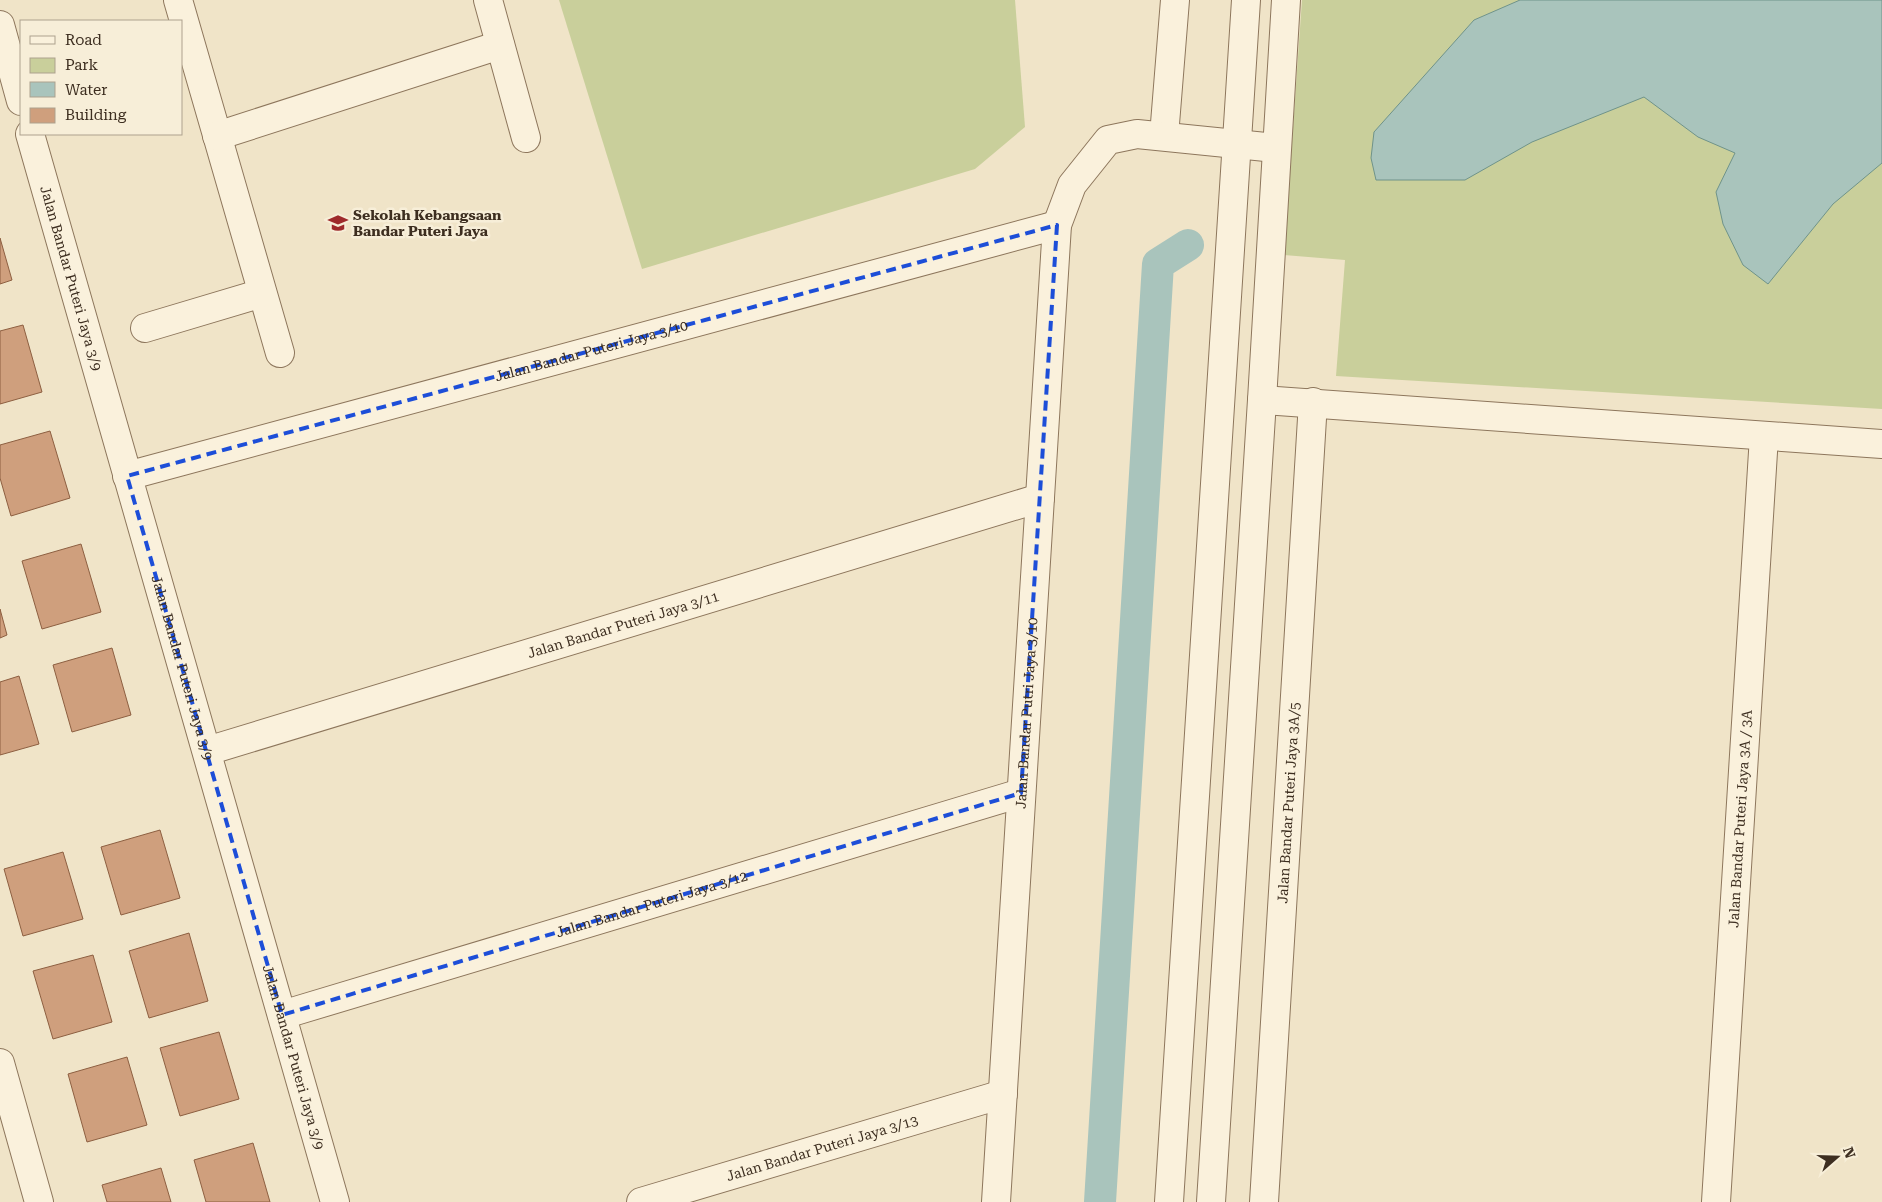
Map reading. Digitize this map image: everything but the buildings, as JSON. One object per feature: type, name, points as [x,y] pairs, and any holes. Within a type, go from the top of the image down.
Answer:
[{"type":"street","points":[[178,0],[280,354]]},
{"type":"street","points":[[488,0],[526,138]]},
{"type":"street","points":[[1164,136],[1176,0]]},
{"type":"street","points":[[1169,1202],[1246,0]]},
{"type":"street","points":[[1211,1202],[1286,0]]},
{"type":"street","points":[[0,25],[20,97]]},
{"type":"street","points":[[217,136],[500,46]]},
{"type":"street","name":"Jalan Bandar Putri Jaya 3/10","points":[[996,1202],[1057,225],[1072,185],[1108,140],[1137,134],[1276,148]]},
{"type":"street","name":"Jalan Bandar Puteri Jaya 3/9","points":[[30,135],[335,1202]]},
{"type":"street","name":"Jalan Bandar Puteri Jaya 3/10","points":[[127,476],[1057,225]]},
{"type":"street","points":[[145,328],[262,293]]},
{"type":"street","points":[[1262,400],[1313,402],[1882,444]]},
{"type":"street","name":"Jalan Bandar Puteri Jaya 3A/5","points":[[1264,1202],[1313,402]]},
{"type":"street","name":"Jalan Bandar Puteri Jaya 3A / 3A","points":[[1716,1202],[1764,436]]},
{"type":"street","name":"Jalan Bandar Puteri Jaya 3/11","points":[[207,752],[1040,498]]},
{"type":"street","name":"Jalan Bandar Puteri Jaya 3/12","points":[[282,1015],[1021,793]]},
{"type":"street","points":[[0,1063],[39,1202]]},
{"type":"street","name":"Jalan Bandar Puteri Jaya 3/13","points":[[641,1202],[1003,1094]]},
{"type":"highlighted area","points":[[1057,225],[1021,793],[282,1015],[127,476]]},
{"type":"green space","points":[[559,0],[1015,0],[1025,127],[975,169],[642,269]]},
{"type":"green space","points":[[1302,0],[1882,0],[1882,409],[1336,376],[1345,260],[1284,255]]},
{"type":"water","points":[[1520,0],[1882,0],[1882,163],[1833,204],[1768,284],[1743,265],[1723,224],[1716,192],[1735,153],[1698,137],[1644,97],[1532,142],[1465,180],[1376,180],[1371,158],[1374,132],[1474,20]]},
{"type":"waterway","points":[[1100,1202],[1158,264],[1188,245]]},
{"type":"place","name":"Sekolah Kebangsaan Bandar Puteri Jaya","points":[[338,223]]}]
